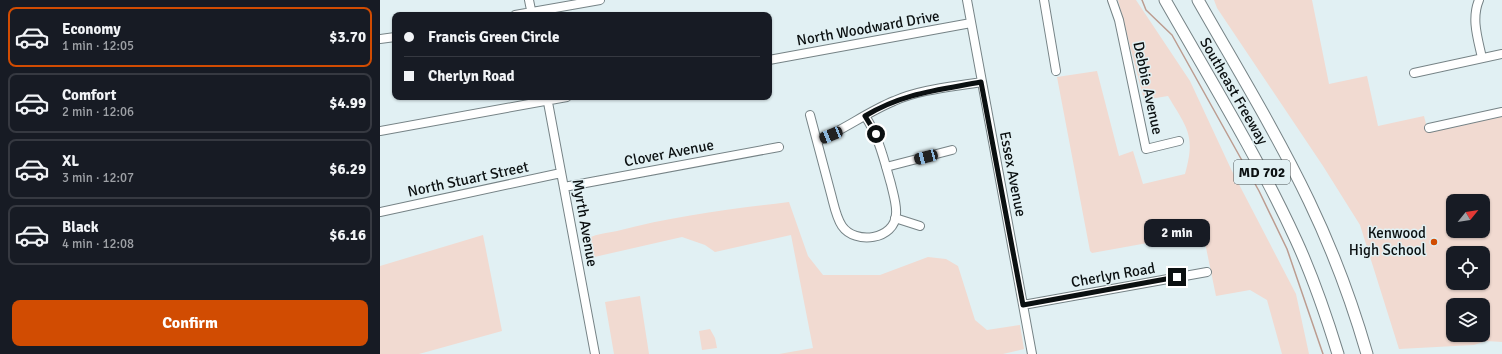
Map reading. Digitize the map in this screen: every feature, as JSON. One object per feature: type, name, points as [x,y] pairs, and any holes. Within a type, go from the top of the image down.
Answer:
[{"type":"highway","name":"Southeast Freeway","points":[[1165,0],[1246,141],[1280,207],[1309,270],[1338,354]]},
{"type":"highway","name":"Southeast Freeway","points":[[1198,0],[1278,140],[1310,202],[1346,289],[1368,354]]},
{"type":"street","points":[[529,0],[531,12]]},
{"type":"street","points":[[541,12],[600,0]]},
{"type":"street","name":"Essex Avenue","points":[[967,0],[1032,354]]},
{"type":"street","points":[[1044,0],[1056,71]]},
{"type":"street","name":"Debbie Avenue","points":[[1112,0],[1126,50],[1146,150],[1180,141]]},
{"type":"street","points":[[1479,0],[1475,13],[1475,24],[1482,58]]},
{"type":"street","name":"North Woodward Drive","points":[[772,59],[971,23]]},
{"type":"street","points":[[380,40],[392,38]]},
{"type":"street","points":[[1414,73],[1502,54]]},
{"type":"street","points":[[817,141],[839,132],[884,105],[908,96],[981,82]]},
{"type":"street","points":[[380,131],[543,100]]},
{"type":"street","name":"Myrth Avenue","points":[[548,100],[595,354]]},
{"type":"street","points":[[1429,128],[1502,112]]},
{"type":"street","points":[[810,115],[836,213],[845,230],[860,237],[872,238],[884,232],[895,218],[896,207],[878,140],[865,116]]},
{"type":"street","name":"Clover Avenue","points":[[564,187],[779,147]]},
{"type":"street","points":[[886,167],[952,150]]},
{"type":"street","name":"North Stuart Street","points":[[380,212],[561,173]]},
{"type":"street","points":[[895,218],[920,226]]},
{"type":"street","name":"Cherlyn Road","points":[[1023,305],[1207,272]]},
{"type":"shaded area","points":[[1118,0],[1136,0],[1190,81],[1231,169],[1296,294],[1309,354],[1282,354],[1267,300],[1250,290],[1216,296],[1203,233],[1092,253],[1090,251],[1057,77],[1097,71],[1119,156],[1133,151],[1143,184],[1185,174],[1190,150],[1188,132],[1185,124],[1168,96],[1144,100]]},
{"type":"shaded area","name":"Kenwood High School","points":[[1214,0],[1312,0],[1329,84],[1367,76],[1378,126],[1424,116],[1428,132],[1502,116],[1502,342],[1490,341],[1490,298],[1446,298],[1446,342],[1483,342],[1474,345],[1399,349],[1360,225],[1323,166],[1217,8]]},
{"type":"shaded area","points":[[789,202],[808,256],[823,275],[880,275],[928,257],[946,259],[958,266],[975,320],[987,330],[1020,325],[1024,349],[1003,354],[779,354],[813,348],[791,235],[715,252],[705,245],[682,237],[590,258],[585,241],[600,234],[660,221],[724,210]]},
{"type":"shaded area","points":[[483,235],[502,331],[419,354],[380,354],[380,266]]},
{"type":"shaded area","points":[[640,296],[649,354],[614,354],[605,302]]},
{"type":"shaded area","points":[[710,329],[715,338],[717,348],[702,350],[699,331]]},
{"type":"waterway","points":[[1142,0],[1146,10],[1172,35],[1259,191],[1287,249],[1323,354]]},
{"type":"place","name":"Kenwood High School","points":[[1434,242]]},
{"type":"route","points":[[876,134],[865,116],[884,105],[900,98],[920,93],[981,82],[1023,305],[1177,277]]}]
